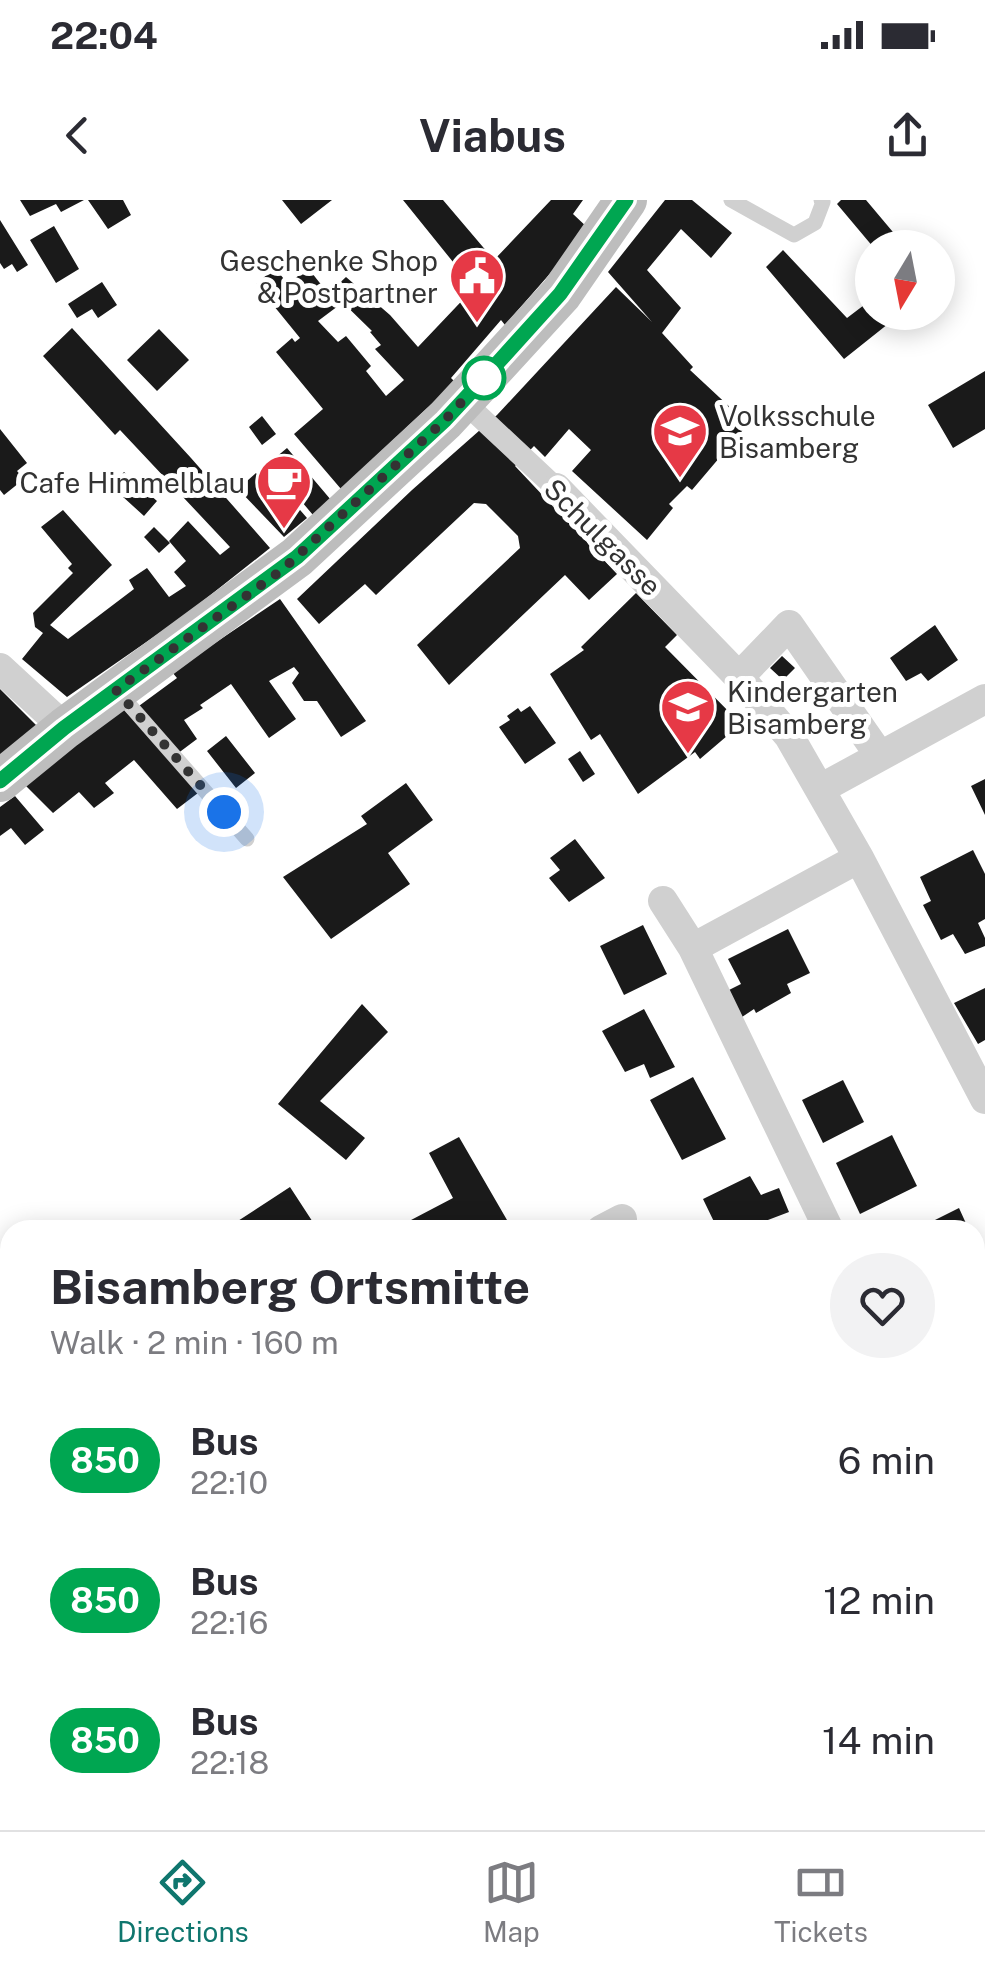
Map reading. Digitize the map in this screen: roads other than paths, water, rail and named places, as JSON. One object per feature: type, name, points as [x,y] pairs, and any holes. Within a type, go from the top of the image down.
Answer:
[{"type":"main road","points":[[0,781],[64,728],[282,570],[463,401],[560,294],[626,200]]},
{"type":"street","name":"Schulgasse","points":[[463,401],[556,488],[739,677],[789,736],[859,858],[985,1099]]},
{"type":"street","points":[[739,677],[789,625],[880,756]]},
{"type":"street","points":[[0,668],[64,728]]},
{"type":"street","points":[[820,788],[985,699]]},
{"type":"street","points":[[693,948],[859,858]]},
{"type":"street","points":[[663,902],[693,948],[824,1220]]},
{"type":"lane","points":[[732,200],[794,235],[815,224],[821,200]]},
{"type":"lane","points":[[116,690],[247,839]]},
{"type":"place","name":"Geschenke Shop & Postpartner","points":[[477,325]]},
{"type":"place","name":"Volksschule Bisamberg","points":[[680,480]]},
{"type":"place","name":"Cafe Himmelblau","points":[[284,531]]},
{"type":"place","name":"Kindergarten Bisamberg","points":[[688,756]]}]
